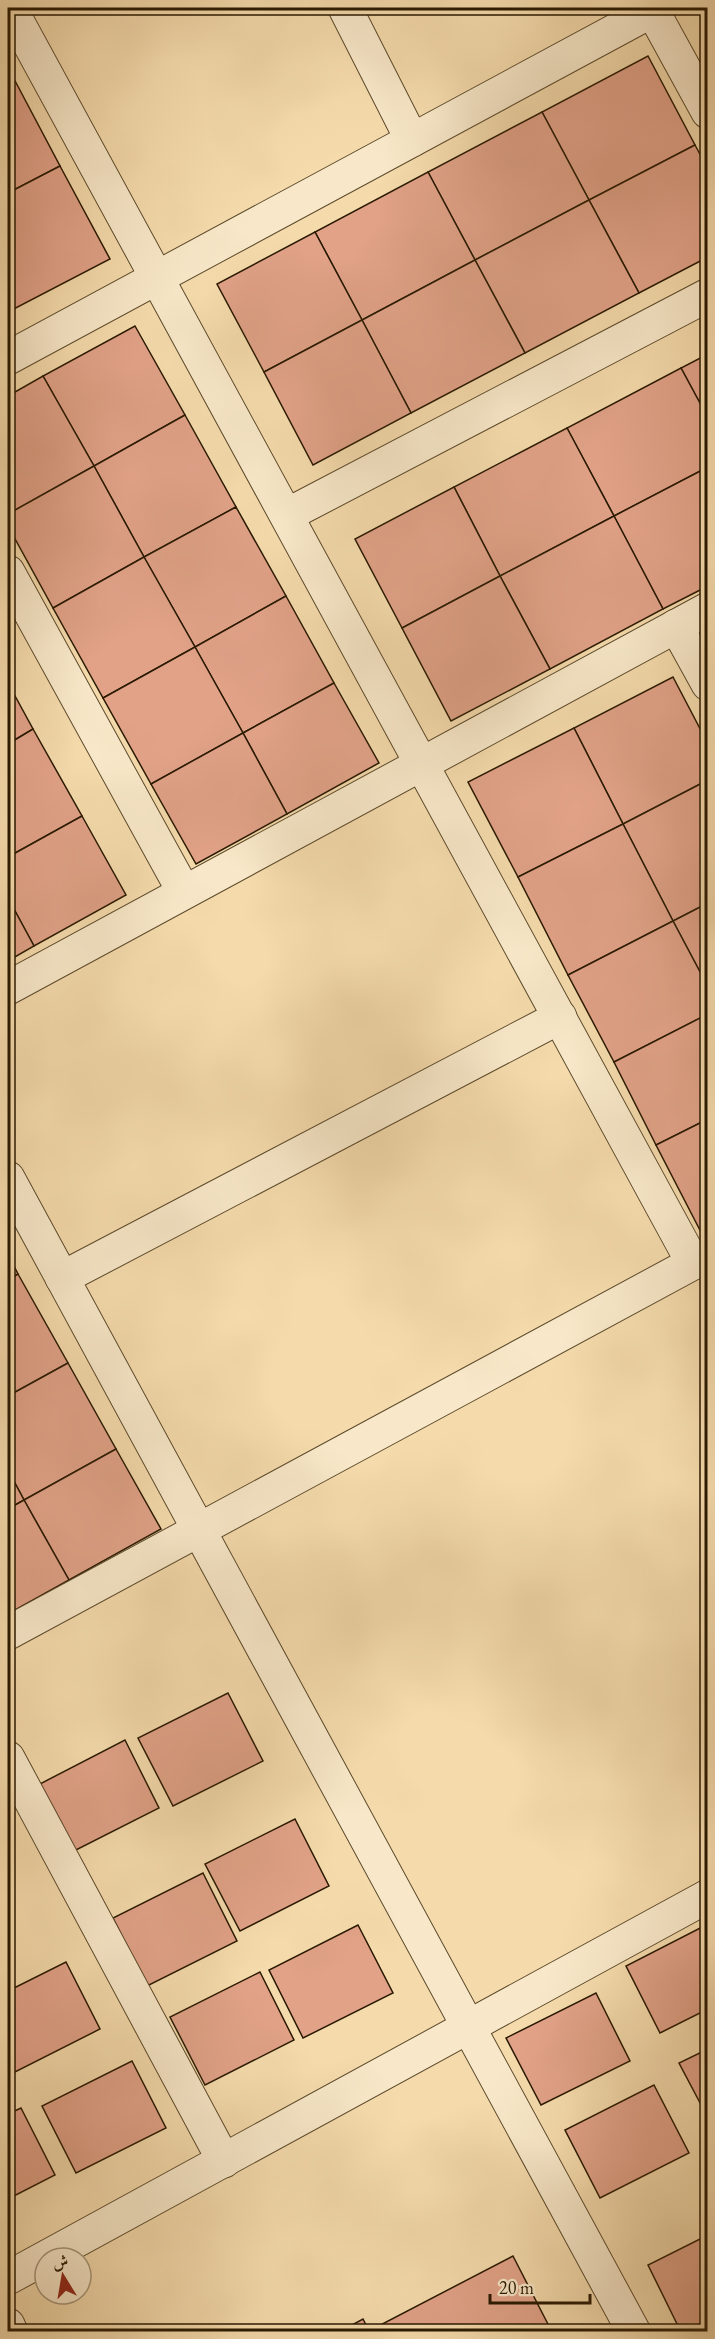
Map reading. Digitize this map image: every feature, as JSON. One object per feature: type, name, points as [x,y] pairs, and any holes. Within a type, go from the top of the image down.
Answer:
[{"type":"street","points":[[345,8],[412,140]]},
{"type":"street","points":[[8,358],[653,8],[708,112]]},
{"type":"street","points":[[8,1633],[700,1259],[560,1017],[287,515],[12,17]]},
{"type":"street","points":[[287,515],[708,295]]},
{"type":"street","points":[[8,572],[184,892]]},
{"type":"street","points":[[8,988],[708,609]]},
{"type":"street","points":[[676,626],[708,684]]},
{"type":"street","points":[[62,1278],[560,1017]]},
{"type":"street","points":[[8,1178],[634,2331]]},
{"type":"street","points":[[8,1758],[224,2161]]},
{"type":"street","points":[[8,2278],[708,1896]]},
{"type":"street","points":[[8,2325],[11,2331]]},
{"type":"building","points":[[648,56],[695,145],[589,200],[542,112]]},
{"type":"building","points":[[13,77],[60,166],[8,193],[8,80]]},
{"type":"building","points":[[542,112],[589,200],[475,260],[428,172]]},
{"type":"building","points":[[695,145],[708,169],[708,257],[639,293],[589,200]]},
{"type":"building","points":[[60,166],[110,259],[8,312],[8,193]]},
{"type":"building","points":[[428,172],[475,260],[362,320],[315,232]]},
{"type":"building","points":[[589,200],[639,293],[525,353],[475,260]]},
{"type":"building","points":[[315,232],[362,320],[264,372],[217,284]]},
{"type":"building","points":[[475,260],[525,353],[411,413],[362,320]]},
{"type":"building","points":[[362,320],[411,413],[313,465],[264,372]]},
{"type":"building","points":[[135,326],[185,415],[94,466],[43,376]]},
{"type":"building","points":[[708,354],[708,418],[681,368]]},
{"type":"building","points":[[681,368],[708,418],[708,467],[614,516],[567,428]]},
{"type":"building","points":[[43,376],[94,466],[8,514],[8,396]]},
{"type":"building","points":[[185,415],[236,507],[144,557],[94,466]]},
{"type":"building","points":[[567,428],[614,516],[500,576],[454,487]]},
{"type":"building","points":[[94,466],[144,557],[53,608],[8,526],[8,514]]},
{"type":"building","points":[[708,467],[708,586],[663,609],[614,516]]},
{"type":"building","points":[[454,487],[500,576],[402,628],[355,539]]},
{"type":"building","points":[[236,507],[286,596],[195,647],[144,557]]},
{"type":"building","points":[[614,516],[663,609],[550,669],[500,576]]},
{"type":"building","points":[[144,557],[195,647],[103,698],[53,608]]},
{"type":"building","points":[[500,576],[550,669],[451,721],[402,628]]},
{"type":"building","points":[[286,596],[334,683],[243,733],[195,647]]},
{"type":"building","points":[[195,647],[243,733],[151,784],[103,698]]},
{"type":"building","points":[[673,677],[708,744],[708,780],[623,824],[574,728]]},
{"type":"building","points":[[8,683],[33,729],[8,744]]},
{"type":"building","points":[[334,683],[379,763],[287,814],[243,733]]},
{"type":"building","points":[[574,728],[623,824],[518,877],[468,782]]},
{"type":"building","points":[[33,729],[82,816],[8,857],[8,744]]},
{"type":"building","points":[[243,733],[287,814],[196,864],[151,784]]},
{"type":"building","points":[[708,780],[708,903],[673,921],[623,824]]},
{"type":"building","points":[[82,816],[126,895],[34,946],[8,898],[8,857]]},
{"type":"building","points":[[623,824],[673,921],[568,975],[518,877]]},
{"type":"building","points":[[8,898],[34,946],[8,961]]},
{"type":"building","points":[[708,903],[708,987],[673,921]]},
{"type":"building","points":[[673,921],[708,987],[708,1014],[614,1062],[568,975]]},
{"type":"building","points":[[708,1014],[708,1119],[656,1145],[614,1062]]},
{"type":"building","points":[[708,1119],[708,1233],[703,1236],[656,1145]]},
{"type":"building","points":[[8,1254],[18,1274],[8,1280]]},
{"type":"building","points":[[18,1274],[68,1363],[8,1396],[8,1280]]},
{"type":"building","points":[[68,1363],[116,1449],[24,1500],[8,1470],[8,1396]]},
{"type":"building","points":[[116,1449],[161,1529],[69,1580],[24,1500]]},
{"type":"building","points":[[8,1470],[24,1500],[8,1509]]},
{"type":"building","points":[[24,1500],[69,1580],[8,1614],[8,1509]]},
{"type":"building","points":[[228,1693],[263,1761],[173,1806],[138,1738]]},
{"type":"building","points":[[125,1740],[159,1808],[70,1853],[36,1786]]},
{"type":"building","points":[[295,1819],[329,1886],[240,1931],[205,1864]]},
{"type":"building","points":[[203,1873],[237,1941],[147,1986],[113,1918]]},
{"type":"building","points":[[708,1924],[708,2009],[660,2033],[626,1966]]},
{"type":"building","points":[[358,1925],[393,1993],[303,2038],[269,1970]]},
{"type":"building","points":[[66,1962],[100,2029],[11,2074],[8,2068],[8,1991]]},
{"type":"building","points":[[260,1972],[294,2040],[205,2085],[170,2017]]},
{"type":"building","points":[[596,1993],[630,2061],[541,2105],[506,2038]]},
{"type":"building","points":[[708,2049],[708,2118],[679,2063]]},
{"type":"building","points":[[132,2061],[166,2128],[76,2173],[42,2106]]},
{"type":"building","points":[[654,2085],[689,2153],[600,2198],[565,2130]]},
{"type":"building","points":[[21,2108],[55,2175],[8,2199],[8,2114]]},
{"type":"building","points":[[708,2235],[708,2320],[681,2332],[648,2265]]},
{"type":"building","points":[[513,2256],[552,2332],[339,2332],[363,2319],[369,2331]]}]
